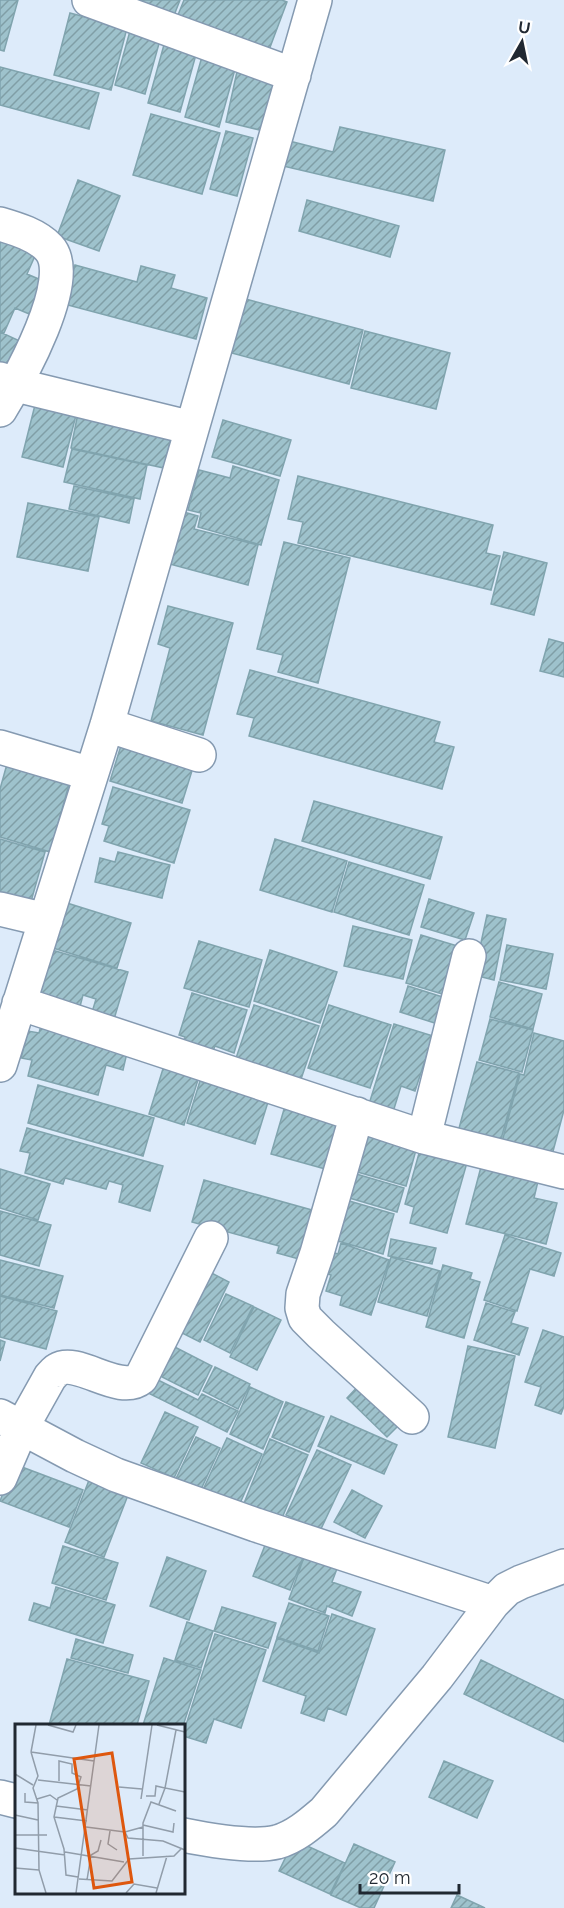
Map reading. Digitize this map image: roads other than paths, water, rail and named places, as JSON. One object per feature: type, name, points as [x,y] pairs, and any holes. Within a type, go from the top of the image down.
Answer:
[{"type":"street","points":[[89,0],[294,75]]},
{"type":"street","points":[[0,1065],[107,725],[315,0]]},
{"type":"street","points":[[0,224],[35,237],[51,249],[58,273],[48,314],[5,391],[192,428]]},
{"type":"street","points":[[107,725],[199,755]]},
{"type":"street","points":[[0,747],[91,774]]},
{"type":"street","points":[[0,909],[46,920]]},
{"type":"street","points":[[424,1137],[469,956]]},
{"type":"street","points":[[20,1003],[424,1137],[564,1172]]},
{"type":"street","points":[[357,1114],[303,1294],[302,1308],[305,1318],[321,1334],[412,1417]]},
{"type":"street","points":[[564,1185],[564,1195]]},
{"type":"street","points":[[0,1478],[11,1421],[57,1370],[72,1368],[125,1384],[141,1378],[211,1238]]},
{"type":"street","points":[[11,1421],[75,1456],[116,1474],[256,1525],[493,1603]]},
{"type":"street","points":[[184,1835],[250,1844],[277,1842],[308,1825],[324,1812],[437,1677],[493,1603],[507,1589],[564,1566]]},
{"type":"street","points":[[0,1797],[15,1801]]}]
